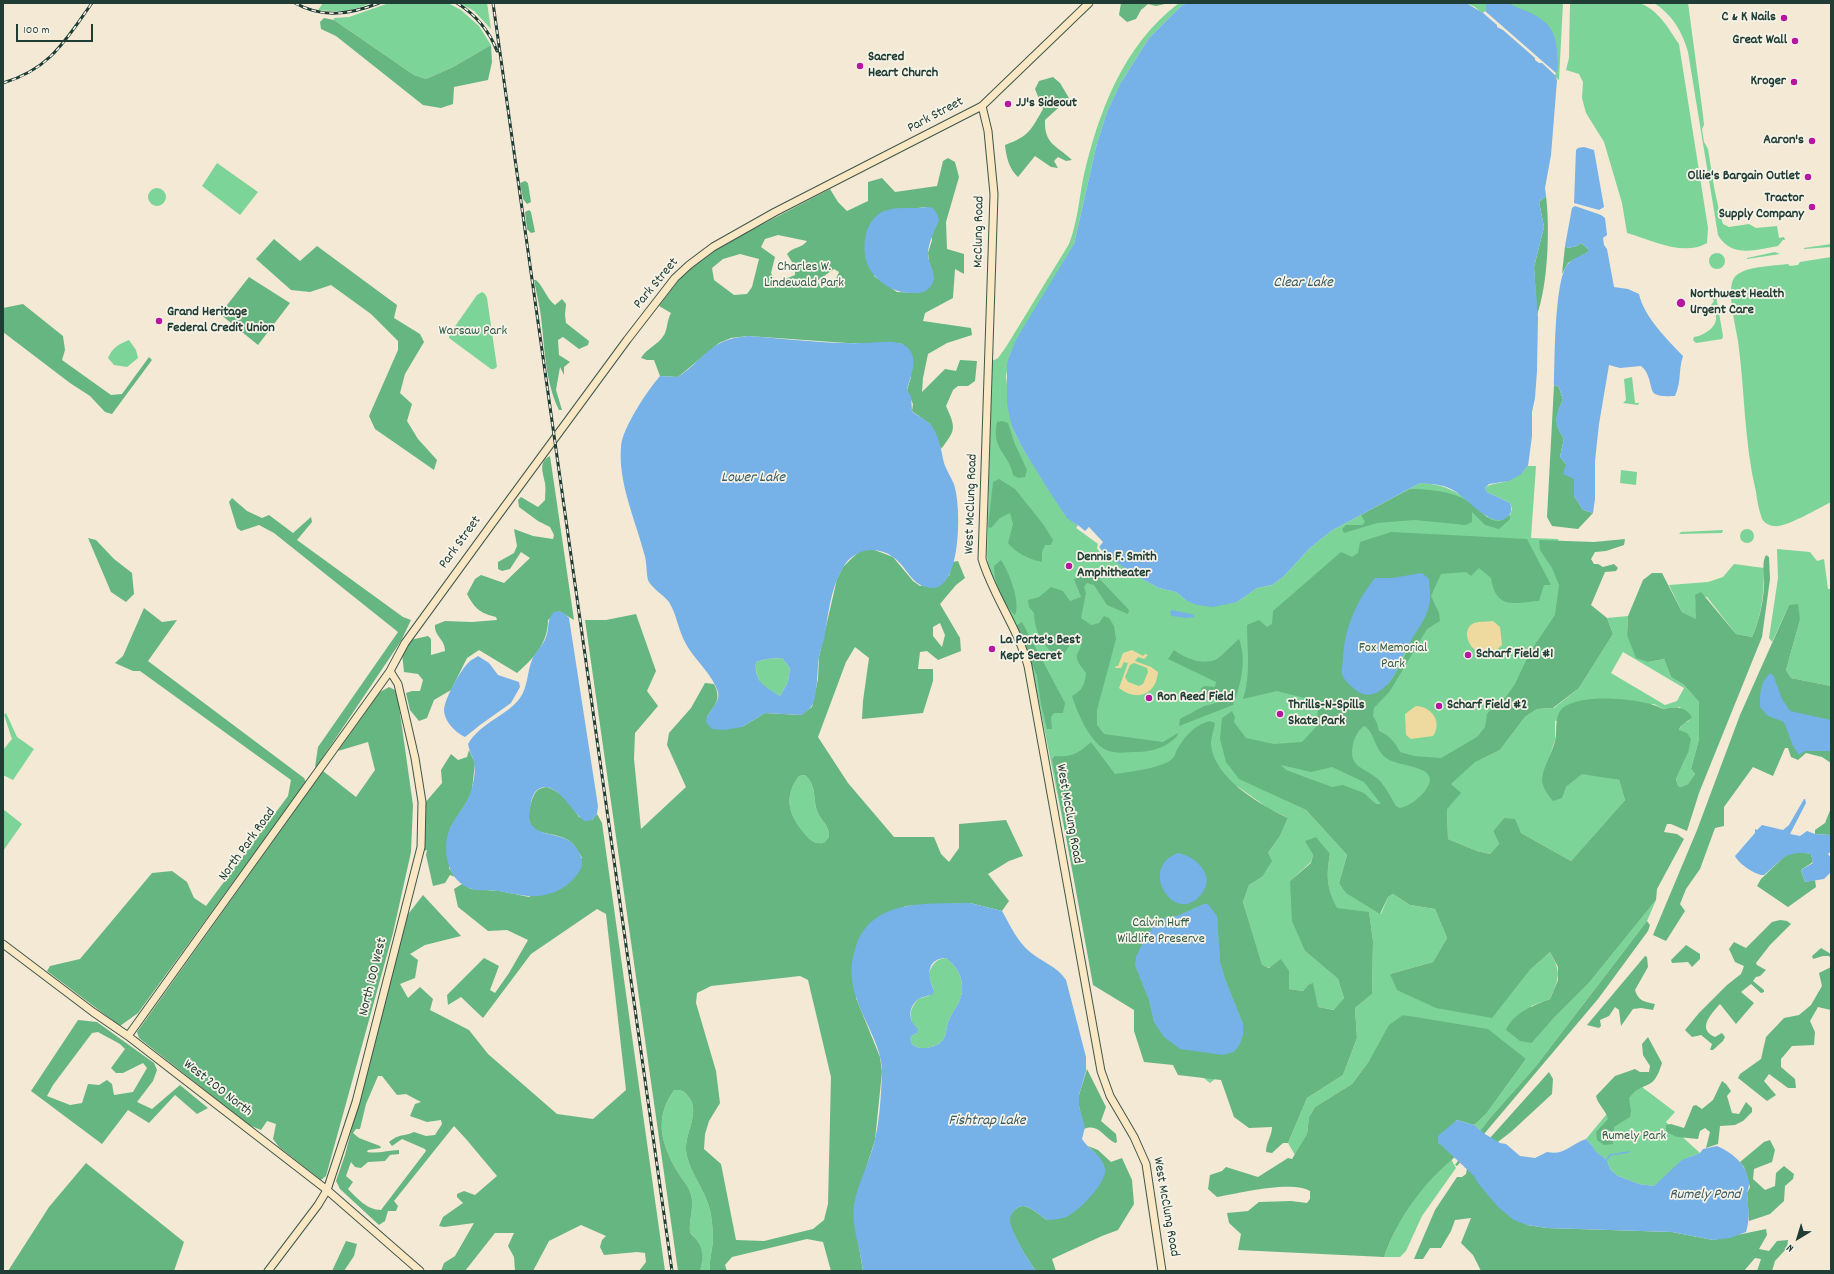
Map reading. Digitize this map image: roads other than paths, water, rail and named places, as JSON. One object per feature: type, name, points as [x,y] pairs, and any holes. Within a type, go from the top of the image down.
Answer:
[{"type":"street","name":"Park Street","points":[[390,671],[405,643],[495,519],[675,278],[689,264],[713,247],[775,212],[982,106],[1089,3]]},
{"type":"street","name":"McClung Road","points":[[982,106],[988,130],[994,194],[989,358]]},
{"type":"street","name":"West McClung Road","points":[[989,358],[982,559],[986,573],[1008,618],[1028,666],[1101,1071],[1110,1096],[1134,1138],[1146,1164],[1162,1271]]},
{"type":"street","name":"North Park Road","points":[[128,1036],[390,671]]},
{"type":"street","name":"North 100 West","points":[[268,1271],[318,1205],[327,1190],[356,1102],[421,847],[422,802],[415,758],[398,684],[390,671]]},
{"type":"street","name":"West 200 North","points":[[3,944],[93,1012],[128,1036],[327,1190],[420,1271]]},
{"type":"water","name":"Clear Lake","points":[[1187,3],[1466,3],[1483,13],[1486,10],[1486,3],[1509,3],[1540,18],[1550,28],[1554,35],[1556,44],[1558,65],[1555,75],[1557,80],[1551,155],[1545,188],[1546,196],[1539,202],[1544,227],[1534,267],[1538,318],[1537,371],[1528,466],[1520,475],[1509,481],[1489,484],[1485,488],[1487,492],[1510,503],[1511,511],[1507,517],[1501,520],[1486,516],[1457,492],[1447,487],[1420,483],[1331,531],[1310,548],[1283,577],[1272,585],[1257,588],[1237,602],[1213,607],[1197,605],[1187,601],[1176,592],[1159,588],[1105,555],[1098,544],[1076,528],[1077,525],[1067,518],[1051,494],[1023,449],[1012,427],[1007,404],[1007,364],[1017,338],[1074,244],[1097,143],[1107,112],[1120,84],[1149,38],[1181,6]]},
{"type":"water","points":[[1584,147],[1594,150],[1604,207],[1599,210],[1574,203],[1576,150]]},
{"type":"water","points":[[1575,206],[1601,215],[1605,218],[1607,235],[1603,238],[1604,245],[1607,249],[1614,287],[1628,289],[1639,294],[1651,319],[1663,335],[1683,356],[1675,396],[1662,396],[1655,394],[1645,370],[1641,366],[1620,368],[1609,365],[1599,424],[1595,461],[1595,499],[1593,513],[1583,510],[1574,496],[1574,479],[1563,474],[1566,464],[1560,457],[1564,438],[1560,433],[1556,419],[1563,400],[1559,387],[1554,385],[1556,320],[1560,284],[1564,271],[1569,263],[1588,252],[1588,249],[1581,243],[1577,246],[1568,248],[1565,246],[1572,208]]},
{"type":"water","points":[[927,207],[934,209],[939,220],[928,250],[928,258],[934,275],[933,282],[927,290],[923,292],[907,293],[897,291],[883,283],[870,269],[866,261],[865,252],[866,233],[875,217],[882,212],[898,208]]},
{"type":"water","name":"Lower Lake","points":[[748,336],[836,343],[894,342],[900,343],[909,349],[912,354],[914,364],[907,390],[911,396],[912,411],[929,423],[935,432],[941,447],[944,463],[956,492],[958,524],[954,560],[949,575],[942,585],[932,588],[919,584],[910,576],[898,561],[886,553],[879,551],[872,550],[858,553],[846,562],[838,577],[832,595],[824,640],[819,657],[815,697],[811,707],[801,715],[765,713],[742,727],[724,730],[712,729],[706,722],[718,700],[716,686],[686,644],[669,602],[652,586],[648,580],[645,556],[628,500],[622,474],[621,447],[622,439],[631,420],[649,390],[660,376],[678,377],[716,345],[735,338]],"holes":[[[782,658],[790,668],[788,682],[780,696],[761,683],[758,679],[756,662],[766,659]]]},
{"type":"water","points":[[1422,573],[1429,579],[1430,595],[1429,607],[1424,620],[1406,649],[1395,674],[1387,685],[1373,694],[1360,693],[1346,681],[1342,672],[1346,637],[1352,616],[1362,596],[1375,578],[1392,578]]},
{"type":"water","points":[[1171,610],[1192,614],[1195,617],[1186,618],[1172,616],[1170,613]]},
{"type":"water","points":[[559,611],[564,613],[569,618],[598,806],[597,814],[592,820],[586,821],[576,813],[558,793],[551,788],[544,787],[537,790],[534,794],[529,818],[531,825],[536,829],[571,842],[578,850],[582,865],[577,875],[566,886],[544,895],[528,896],[490,890],[474,890],[464,885],[457,879],[448,864],[446,855],[447,836],[450,828],[468,799],[473,782],[475,764],[468,744],[480,730],[515,704],[523,694],[532,660],[546,637],[550,618],[554,612]]},
{"type":"water","points":[[478,656],[489,663],[498,675],[519,682],[520,687],[511,703],[465,737],[448,723],[444,711],[450,692],[462,670],[470,661]]},
{"type":"water","points":[[1771,673],[1774,677],[1782,699],[1790,711],[1831,720],[1831,751],[1805,751],[1799,755],[1793,746],[1784,722],[1768,716],[1760,707],[1763,684],[1767,676]]},
{"type":"water","points":[[1804,799],[1806,803],[1790,834],[1800,836],[1807,831],[1815,834],[1831,835],[1831,851],[1828,854],[1831,858],[1831,872],[1824,879],[1805,882],[1801,870],[1813,863],[1811,854],[1795,853],[1784,857],[1764,875],[1752,871],[1737,859],[1735,856],[1755,833],[1755,829],[1757,830],[1762,825],[1783,830],[1789,825]]},
{"type":"water","points":[[1178,853],[1197,862],[1205,873],[1207,879],[1203,892],[1193,902],[1182,904],[1173,900],[1165,892],[1161,882],[1161,871],[1166,861]]},
{"type":"water","name":"Fishtrap Lake","points":[[970,903],[1002,911],[1014,933],[1025,948],[1063,975],[1066,980],[1086,1057],[1086,1071],[1079,1095],[1079,1106],[1085,1127],[1082,1139],[1101,1159],[1105,1168],[1105,1174],[1102,1181],[1091,1196],[1066,1217],[1047,1220],[1026,1206],[1020,1206],[1014,1211],[1010,1219],[1011,1226],[1021,1247],[1036,1271],[863,1271],[853,1213],[858,1188],[873,1147],[877,1131],[882,1073],[876,1044],[854,991],[852,972],[854,952],[864,930],[875,919],[888,912],[903,907],[920,904]],"holes":[[[946,958],[959,973],[961,979],[961,998],[948,1023],[943,1040],[932,1047],[917,1047],[913,1045],[911,1041],[911,1036],[917,1033],[918,1029],[911,1019],[910,1015],[912,1008],[917,1000],[933,994],[934,990],[929,974],[935,961]]]},
{"type":"water","points":[[1204,904],[1208,904],[1217,916],[1220,962],[1225,979],[1243,1024],[1243,1035],[1240,1044],[1234,1052],[1223,1055],[1180,1049],[1164,1037],[1154,1022],[1149,1000],[1135,965],[1136,957],[1145,938],[1155,924],[1165,918],[1177,916]]},
{"type":"water","name":"Rumely Pond","points":[[1457,1120],[1474,1125],[1500,1143],[1506,1144],[1520,1156],[1535,1158],[1547,1152],[1553,1153],[1563,1151],[1586,1139],[1595,1151],[1607,1160],[1610,1169],[1618,1176],[1639,1184],[1654,1186],[1682,1160],[1700,1153],[1703,1149],[1717,1146],[1727,1151],[1737,1159],[1745,1169],[1749,1183],[1747,1196],[1749,1214],[1746,1232],[1730,1238],[1713,1240],[1672,1232],[1547,1228],[1527,1225],[1514,1220],[1498,1207],[1474,1176],[1438,1142],[1438,1136]]},
{"type":"waterway","points":[[1607,1160],[1610,1155],[1629,1152]]},
{"type":"railway","points":[[3,83],[19,77],[45,62],[73,30],[92,3]]},
{"type":"railway","points":[[295,3],[306,8],[326,13],[348,12],[379,3]]},
{"type":"railway","points":[[457,3],[476,18],[490,36],[497,51]]},
{"type":"railway","points":[[493,3],[672,1271]]},
{"type":"place","name":"C & K Nails","points":[[1784,18]]},
{"type":"place","name":"Great Wall","points":[[1795,41]]},
{"type":"place","name":"Sacred Heart Church","points":[[860,66]]},
{"type":"place","name":"Kroger","points":[[1794,82]]},
{"type":"place","name":"JJ's Sideout","points":[[1008,104]]},
{"type":"place","name":"Aaron's","points":[[1812,141]]},
{"type":"place","name":"Ollie's Bargain Outlet","points":[[1808,177]]},
{"type":"place","name":"Tractor Supply Company","points":[[1812,207]]},
{"type":"place","name":"Northwest Health Urgent Care","points":[[1681,303]]},
{"type":"place","name":"Grand Heritage Federal Credit Union","points":[[159,321]]},
{"type":"place","name":"Dennis F. Smith Amphitheater","points":[[1069,566]]},
{"type":"place","name":"La Porte's Best Kept Secret","points":[[992,649]]},
{"type":"place","name":"Scharf Field #1","points":[[1468,655]]},
{"type":"place","name":"Ron Reed Field","points":[[1149,698]]},
{"type":"place","name":"Scharf Field #2","points":[[1439,706]]},
{"type":"place","name":"Thrills-N-Spills Skate Park","points":[[1280,714]]},
{"type":"park label","name":"Charles W. Lindewald Park","points":[[804,276]]},
{"type":"park label","name":"Warsaw Park","points":[[473,332]]},
{"type":"park label","name":"Fox Memorial Park","points":[[1393,658]]},
{"type":"park label","name":"Calvin Huff Wildlife Preserve","points":[[1161,932]]},
{"type":"park label","name":"Rumely Park","points":[[1634,1137]]}]
